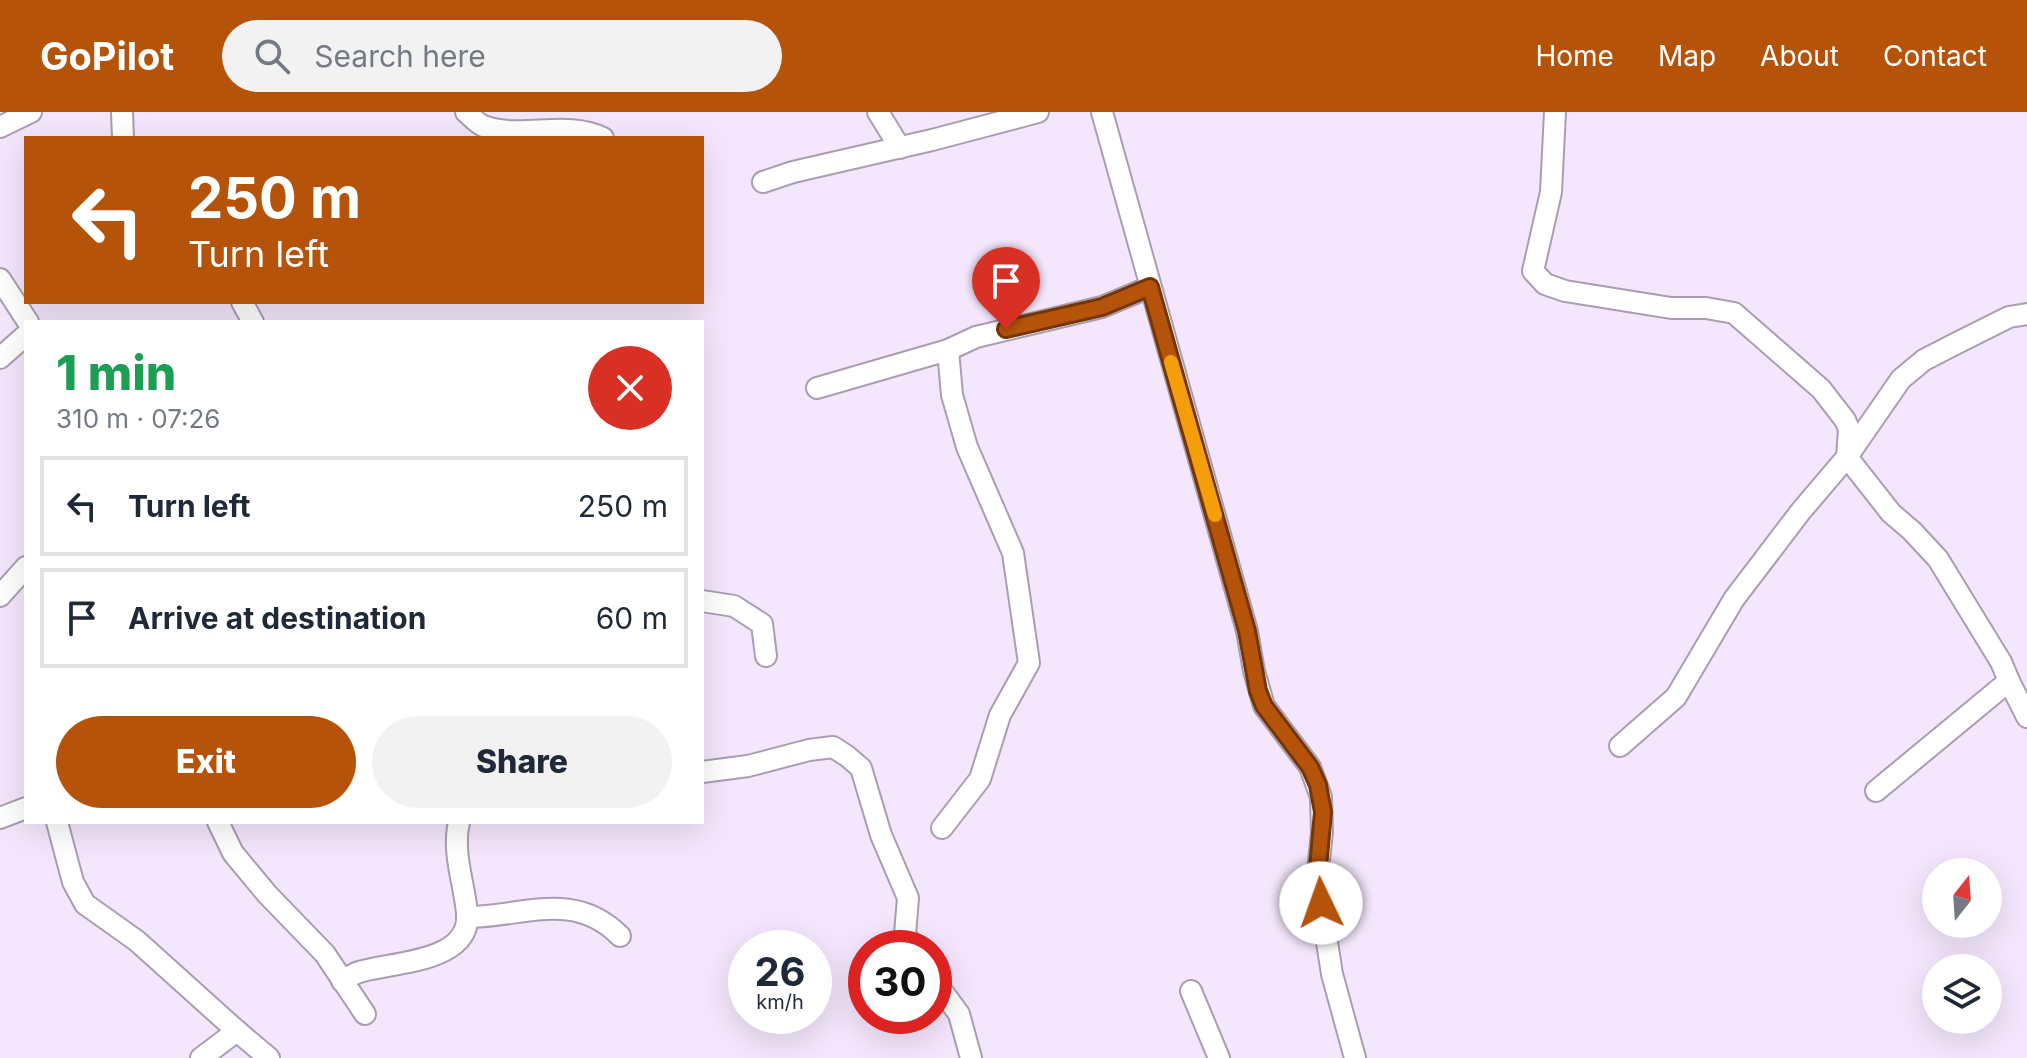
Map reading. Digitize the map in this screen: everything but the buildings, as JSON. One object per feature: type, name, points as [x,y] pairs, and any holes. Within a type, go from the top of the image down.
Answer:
[{"type":"street","points":[[0,126],[31,112]]},
{"type":"street","points":[[122,112],[123,136]]},
{"type":"street","points":[[466,112],[483,127],[589,131],[599,136]]},
{"type":"street","points":[[878,112],[900,148]]},
{"type":"street","points":[[763,182],[1038,112]]},
{"type":"street","points":[[1102,112],[1247,631],[1258,691],[1264,706],[1310,767],[1321,797],[1322,832],[1317,879],[1332,974],[1355,1058]]},
{"type":"street","points":[[1555,112],[1551,192],[1533,271],[1537,278],[1565,291],[1671,308],[1706,308],[1734,313],[1821,389],[1849,429],[1847,457],[1891,513],[1938,559],[1970,609],[2027,717]]},
{"type":"street","points":[[0,279],[27,320]]},
{"type":"street","points":[[817,388],[948,350],[976,337],[1102,307],[1150,287]]},
{"type":"street","points":[[1620,746],[1676,697],[1734,599],[1847,457],[1901,379],[1924,360],[2009,317],[2027,314]]},
{"type":"street","points":[[0,358],[24,337]]},
{"type":"street","points":[[942,828],[980,779],[1000,715],[1029,663],[1013,553],[967,447],[952,395],[948,350]]},
{"type":"street","points":[[0,596],[24,569]]},
{"type":"street","points":[[704,601],[734,606],[762,624],[766,656]]},
{"type":"street","points":[[1876,791],[2009,681]]},
{"type":"street","points":[[704,772],[748,766],[833,747],[847,756],[861,768],[881,835],[908,898],[905,930]]},
{"type":"street","points":[[0,818],[24,809]]},
{"type":"street","points":[[58,824],[73,882],[85,904],[137,941],[269,1058]]},
{"type":"street","points":[[219,824],[233,853],[246,870],[325,954],[365,1014]]},
{"type":"street","points":[[342,981],[358,972],[410,962],[448,949],[464,935],[467,917],[455,841],[459,824]]},
{"type":"street","points":[[467,917],[492,917],[557,907],[592,917],[620,936]]},
{"type":"street","points":[[1191,991],[1219,1058]]},
{"type":"street","points":[[952,1004],[959,1014],[971,1058]]},
{"type":"street","points":[[201,1058],[237,1031]]},
{"type":"slow traffic","points":[[1171,362],[1215,515]]},
{"type":"route","points":[[1006,329],[1102,307],[1150,287],[1247,631],[1258,691],[1264,706],[1310,767],[1318,785],[1323,812],[1317,879],[1321,903]]}]
